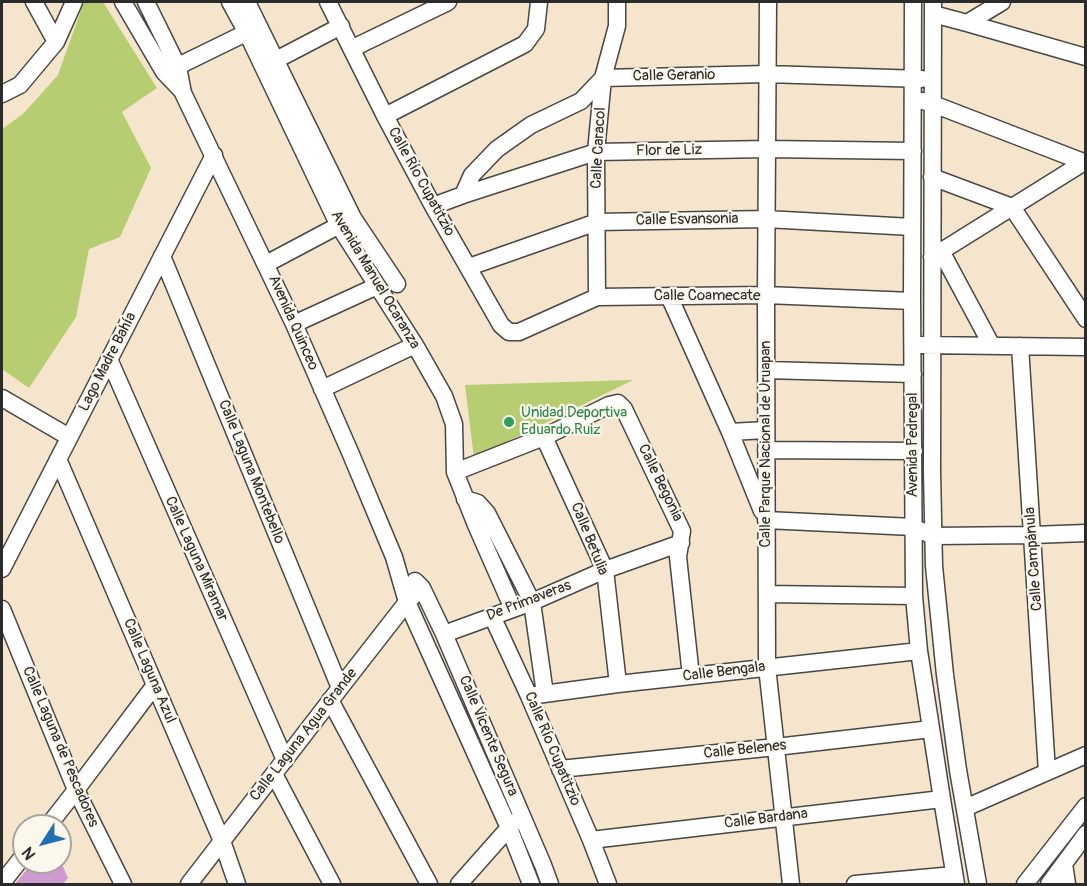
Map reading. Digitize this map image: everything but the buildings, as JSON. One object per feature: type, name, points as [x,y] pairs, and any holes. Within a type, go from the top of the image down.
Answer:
[{"type":"street","points":[[34,2],[56,42]]},
{"type":"street","points":[[2,94],[20,85],[56,42],[74,2]]},
{"type":"street","name":"Avenida Quinceo","points":[[123,2],[171,70]]},
{"type":"street","name":"Avenida Quinceo","points":[[146,2],[171,70],[266,264],[350,452],[394,557],[407,602]]},
{"type":"street","name":"Avenida Manuel Ocaranza","points":[[230,2],[276,60],[346,222],[397,284]]},
{"type":"street","name":"Avenida Manuel Ocaranza","points":[[247,2],[253,30],[377,286],[444,396],[454,424],[455,472],[513,609]]},
{"type":"street","name":"Calle Río Cupatitzio","points":[[328,2],[433,206],[501,325],[509,332]]},
{"type":"street","points":[[352,48],[448,2]]},
{"type":"street","points":[[385,116],[525,44],[536,29],[539,2]]},
{"type":"street","name":"Calle Caracol","points":[[597,297],[596,152],[603,78],[617,26],[617,2]]},
{"type":"street","name":"Calle Parque Nacional de Uruapan","points":[[768,2],[767,667],[791,885]]},
{"type":"street","name":"Avenida Pedregal","points":[[911,2],[914,99],[912,227],[914,596],[919,651],[955,880]]},
{"type":"street","points":[[967,22],[1002,2]]},
{"type":"street","points":[[933,8],[967,22],[1086,57]]},
{"type":"street","name":"Avenida Pedregal","points":[[933,8],[932,177],[937,254],[932,345],[934,567],[945,675],[978,885]]},
{"type":"street","points":[[276,60],[341,26]]},
{"type":"street","points":[[171,70],[253,30]]},
{"type":"street","name":"Calle Geranio","points":[[603,78],[767,74],[932,80]]},
{"type":"street","points":[[463,195],[472,175],[497,149],[531,125],[580,101],[603,78]]},
{"type":"street","points":[[914,99],[933,104],[1085,162]]},
{"type":"street","name":"Flor de Liz","points":[[433,206],[596,152],[766,149],[913,150]]},
{"type":"street","name":"Lago Madre Bahía","points":[[2,569],[214,155]]},
{"type":"street","points":[[992,346],[937,254],[1085,162]]},
{"type":"street","points":[[932,177],[1012,207],[1086,319]]},
{"type":"street","name":"Calle Esvansonia","points":[[469,267],[597,222],[766,219],[912,227]]},
{"type":"street","points":[[266,264],[346,222]]},
{"type":"street","name":"Calle Laguna Montebello","points":[[162,256],[335,694],[429,885]]},
{"type":"street","points":[[294,324],[377,286]]},
{"type":"street","name":"Calle Coamecate","points":[[509,332],[519,332],[597,297],[766,295],[912,301]]},
{"type":"street","points":[[669,296],[730,432],[766,520],[913,527],[933,536],[1032,536],[1086,533]]},
{"type":"street","points":[[322,389],[415,345]]},
{"type":"street","points":[[912,345],[1086,347]]},
{"type":"street","name":"Calle Campánula","points":[[1020,346],[1047,772]]},
{"type":"street","name":"Calle Laguna Miramar","points":[[109,359],[285,760]]},
{"type":"street","points":[[766,370],[913,374]]},
{"type":"street","points":[[2,398],[69,437]]},
{"type":"street","name":"Calle Begonia","points":[[544,437],[609,405],[618,403],[624,409],[682,531],[678,557],[691,676]]},
{"type":"street","points":[[730,432],[766,430]]},
{"type":"street","points":[[455,472],[544,437]]},
{"type":"street","name":"Calle Betulia","points":[[544,437],[605,570],[618,684]]},
{"type":"street","points":[[766,450],[914,451]]},
{"type":"street","name":"Calle Laguna Azul","points":[[58,459],[222,841],[237,885]]},
{"type":"street","points":[[465,499],[478,503],[487,513],[532,602],[537,695]]},
{"type":"street","name":"De Primaveras","points":[[444,634],[532,602],[605,570],[681,543]]},
{"type":"street","name":"Avenida Quinceo","points":[[394,557],[422,588]]},
{"type":"street","name":"Calle Laguna Agua Grande","points":[[189,885],[407,602],[422,588]]},
{"type":"street","name":"Calle Vicente Segura","points":[[422,588],[444,634],[550,885]]},
{"type":"street","points":[[767,594],[914,596]]},
{"type":"street","name":"Calle Vicente Segura","points":[[407,602],[509,828],[531,885]]},
{"type":"street","name":"Calle Laguna de Pescadores","points":[[2,609],[76,790],[123,885]]},
{"type":"street","name":"Calle Río Cupatitzio","points":[[492,616],[537,695],[560,769],[608,885]]},
{"type":"street","name":"Calle Bengala","points":[[537,695],[919,651]]},
{"type":"street","points":[[57,814],[155,686]]},
{"type":"street","name":"Calle Belenes","points":[[560,769],[931,729]]},
{"type":"street","points":[[965,808],[1086,755]]},
{"type":"street","points":[[274,774],[332,885]]},
{"type":"street","name":"Calle Bardana","points":[[591,840],[942,799]]},
{"type":"street","points":[[1025,885],[1086,806]]},
{"type":"street","points":[[459,885],[521,814]]},
{"type":"street","points":[[1049,885],[1086,834]]},
{"type":"street","points":[[1064,864],[1067,885]]},
{"type":"street","points":[[2,883],[12,870]]},
{"type":"street","points":[[855,885],[955,880]]},
{"type":"green space","points":[[84,2],[103,2],[157,88],[122,112],[151,168],[120,237],[89,249],[76,317],[29,388],[2,369],[2,129],[23,114],[58,75]]},
{"type":"green space","name":"Unidad Deportiva Eduardo Ruiz","points":[[633,380],[474,458],[465,385]]},
{"type":"place","name":"Unidad Deportiva Eduardo Ruiz","points":[[509,422]]}]
